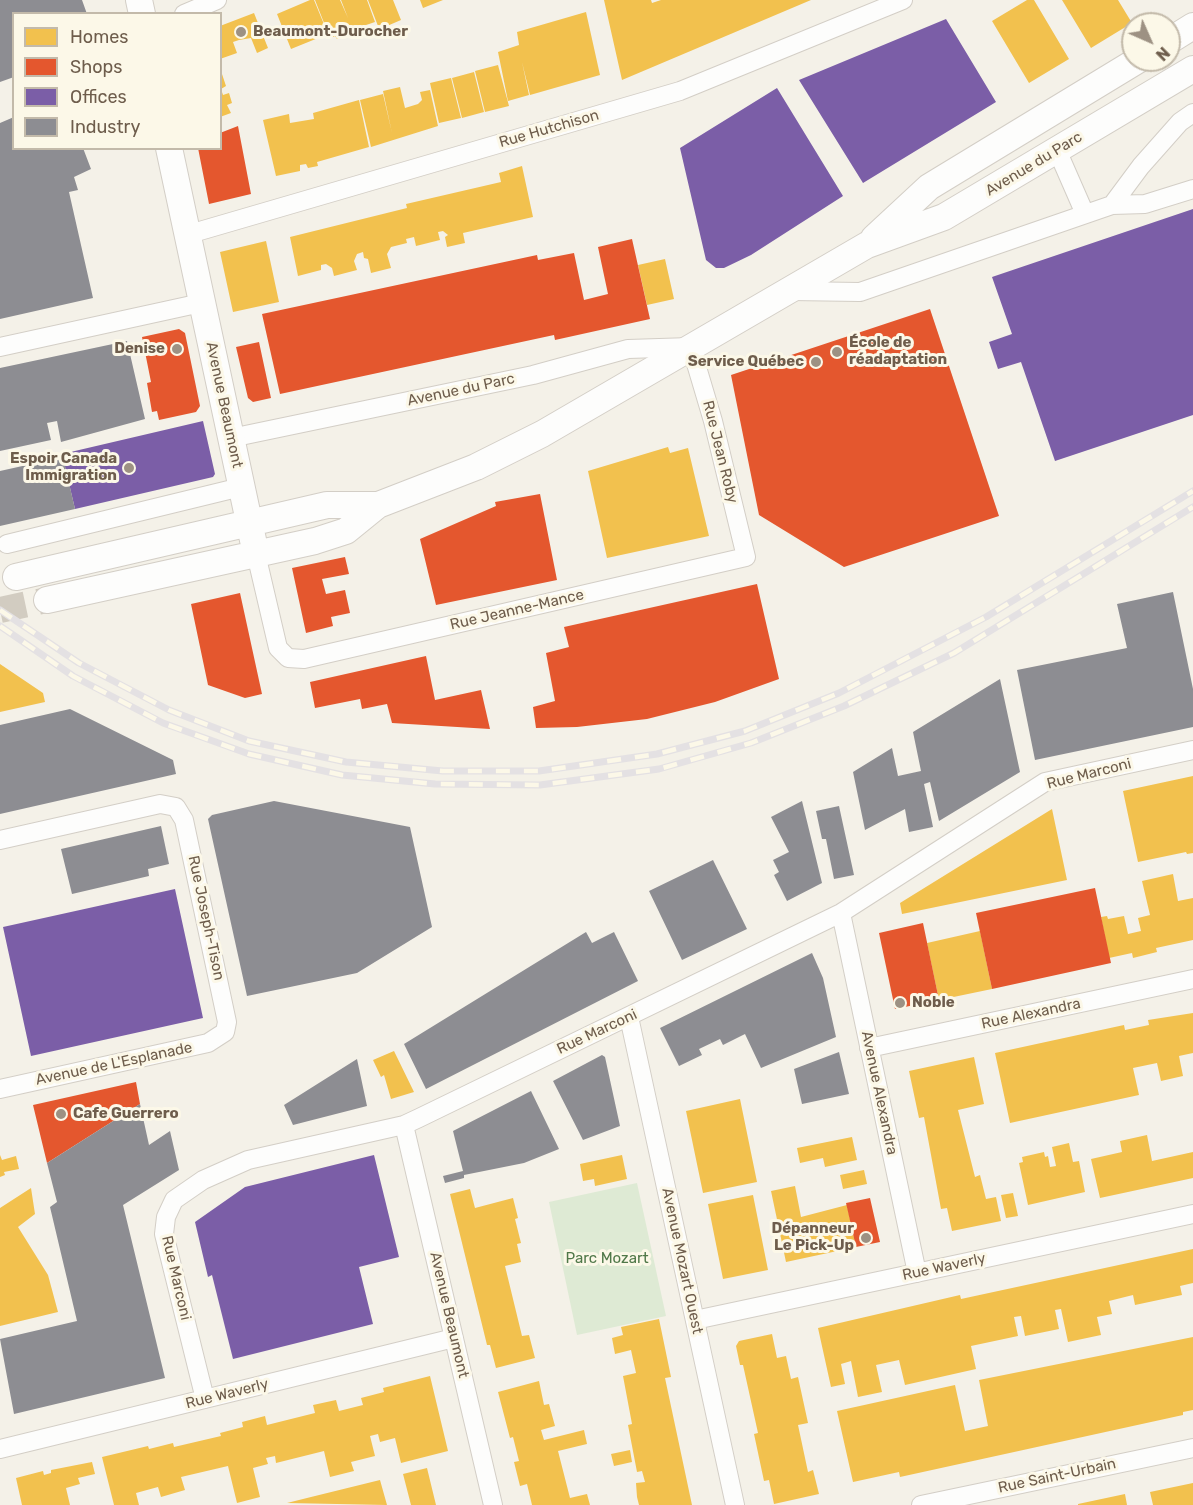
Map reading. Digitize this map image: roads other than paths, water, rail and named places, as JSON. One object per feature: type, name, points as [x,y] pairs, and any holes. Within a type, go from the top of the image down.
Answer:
[{"type":"main road","name":"Avenue du Parc","points":[[47,600],[315,541],[346,531],[378,505],[441,482],[504,454],[791,291],[867,245],[944,217],[1193,69]]},
{"type":"main road","name":"Avenue du Parc","points":[[867,245],[929,187],[1121,70]]},
{"type":"main road","name":"Avenue Beaumont","points":[[168,150],[256,554]]},
{"type":"main road","name":"Avenue du Parc","points":[[16,577],[327,505],[378,505]]},
{"type":"street","points":[[189,12],[217,0]]},
{"type":"street","name":"Rue Hutchison","points":[[186,235],[680,91],[903,0]]},
{"type":"street","points":[[1112,205],[1180,122],[1193,113]]},
{"type":"street","points":[[1057,150],[1085,214]]},
{"type":"street","points":[[791,291],[860,292],[1112,205],[1144,204],[1193,189]]},
{"type":"street","points":[[0,347],[201,303]]},
{"type":"street","name":"Avenue du Parc","points":[[231,438],[533,375],[628,349],[691,347]]},
{"type":"street","name":"Rue Jean Roby","points":[[691,347],[713,421],[746,557]]},
{"type":"street","points":[[7,544],[241,487]]},
{"type":"street","name":"Avenue Beaumont","points":[[256,554],[278,648],[288,658]]},
{"type":"street","name":"Rue Jeanne-Mance","points":[[288,658],[304,659],[746,557]]},
{"type":"street","name":"Rue Marconi","points":[[205,1400],[164,1234],[166,1217],[174,1200],[203,1180],[248,1160],[404,1125],[841,913],[1045,782],[1193,750]]},
{"type":"street","name":"Rue Joseph-Tison","points":[[0,840],[160,804],[176,807],[184,820],[226,1013],[225,1032]]},
{"type":"street","name":"Avenue Alexandra","points":[[841,913],[917,1273]]},
{"type":"street","name":"Rue Alexandra","points":[[870,1048],[1193,979]]},
{"type":"street","name":"Avenue Mozart Ouest","points":[[629,1017],[735,1505]]},
{"type":"street","name":"Avenue de L'Esplanade","points":[[0,1089],[208,1043],[225,1032]]},
{"type":"street","name":"Avenue Beaumont","points":[[404,1125],[493,1505]]},
{"type":"street","name":"Rue Waverly","points":[[695,1320],[1193,1214]]},
{"type":"street","name":"Rue Waverly","points":[[0,1449],[454,1338]]},
{"type":"street","name":"Rue Saint-Urbain","points":[[921,1505],[1193,1448]]},
{"type":"tunnel","points":[[0,610],[47,600]]},
{"type":"railway","points":[[0,610],[79,663],[169,710],[249,741],[346,762],[443,771],[539,771],[657,754],[745,731],[839,693],[986,617],[1193,491]]},
{"type":"railway","points":[[0,626],[73,676],[163,723],[249,754],[342,775],[435,784],[540,785],[659,769],[751,743],[844,706],[954,653],[1193,507]]},
{"type":"place","name":"Beaumont-Durocher","points":[[241,32]]},
{"type":"place","name":"Denise","points":[[177,349]]},
{"type":"place","name":"École de réadaptation","points":[[837,352]]},
{"type":"place","name":"Service Québec","points":[[816,362]]},
{"type":"place","name":"Espoir Canada Immigration","points":[[129,468]]},
{"type":"place","name":"Noble","points":[[900,1003]]},
{"type":"place","name":"Cafe Guerrero","points":[[61,1114]]},
{"type":"place","name":"Dépanneur Le Pick-Up","points":[[866,1238]]},
{"type":"park label","name":"Parc Mozart","points":[[607,1259]]}]
